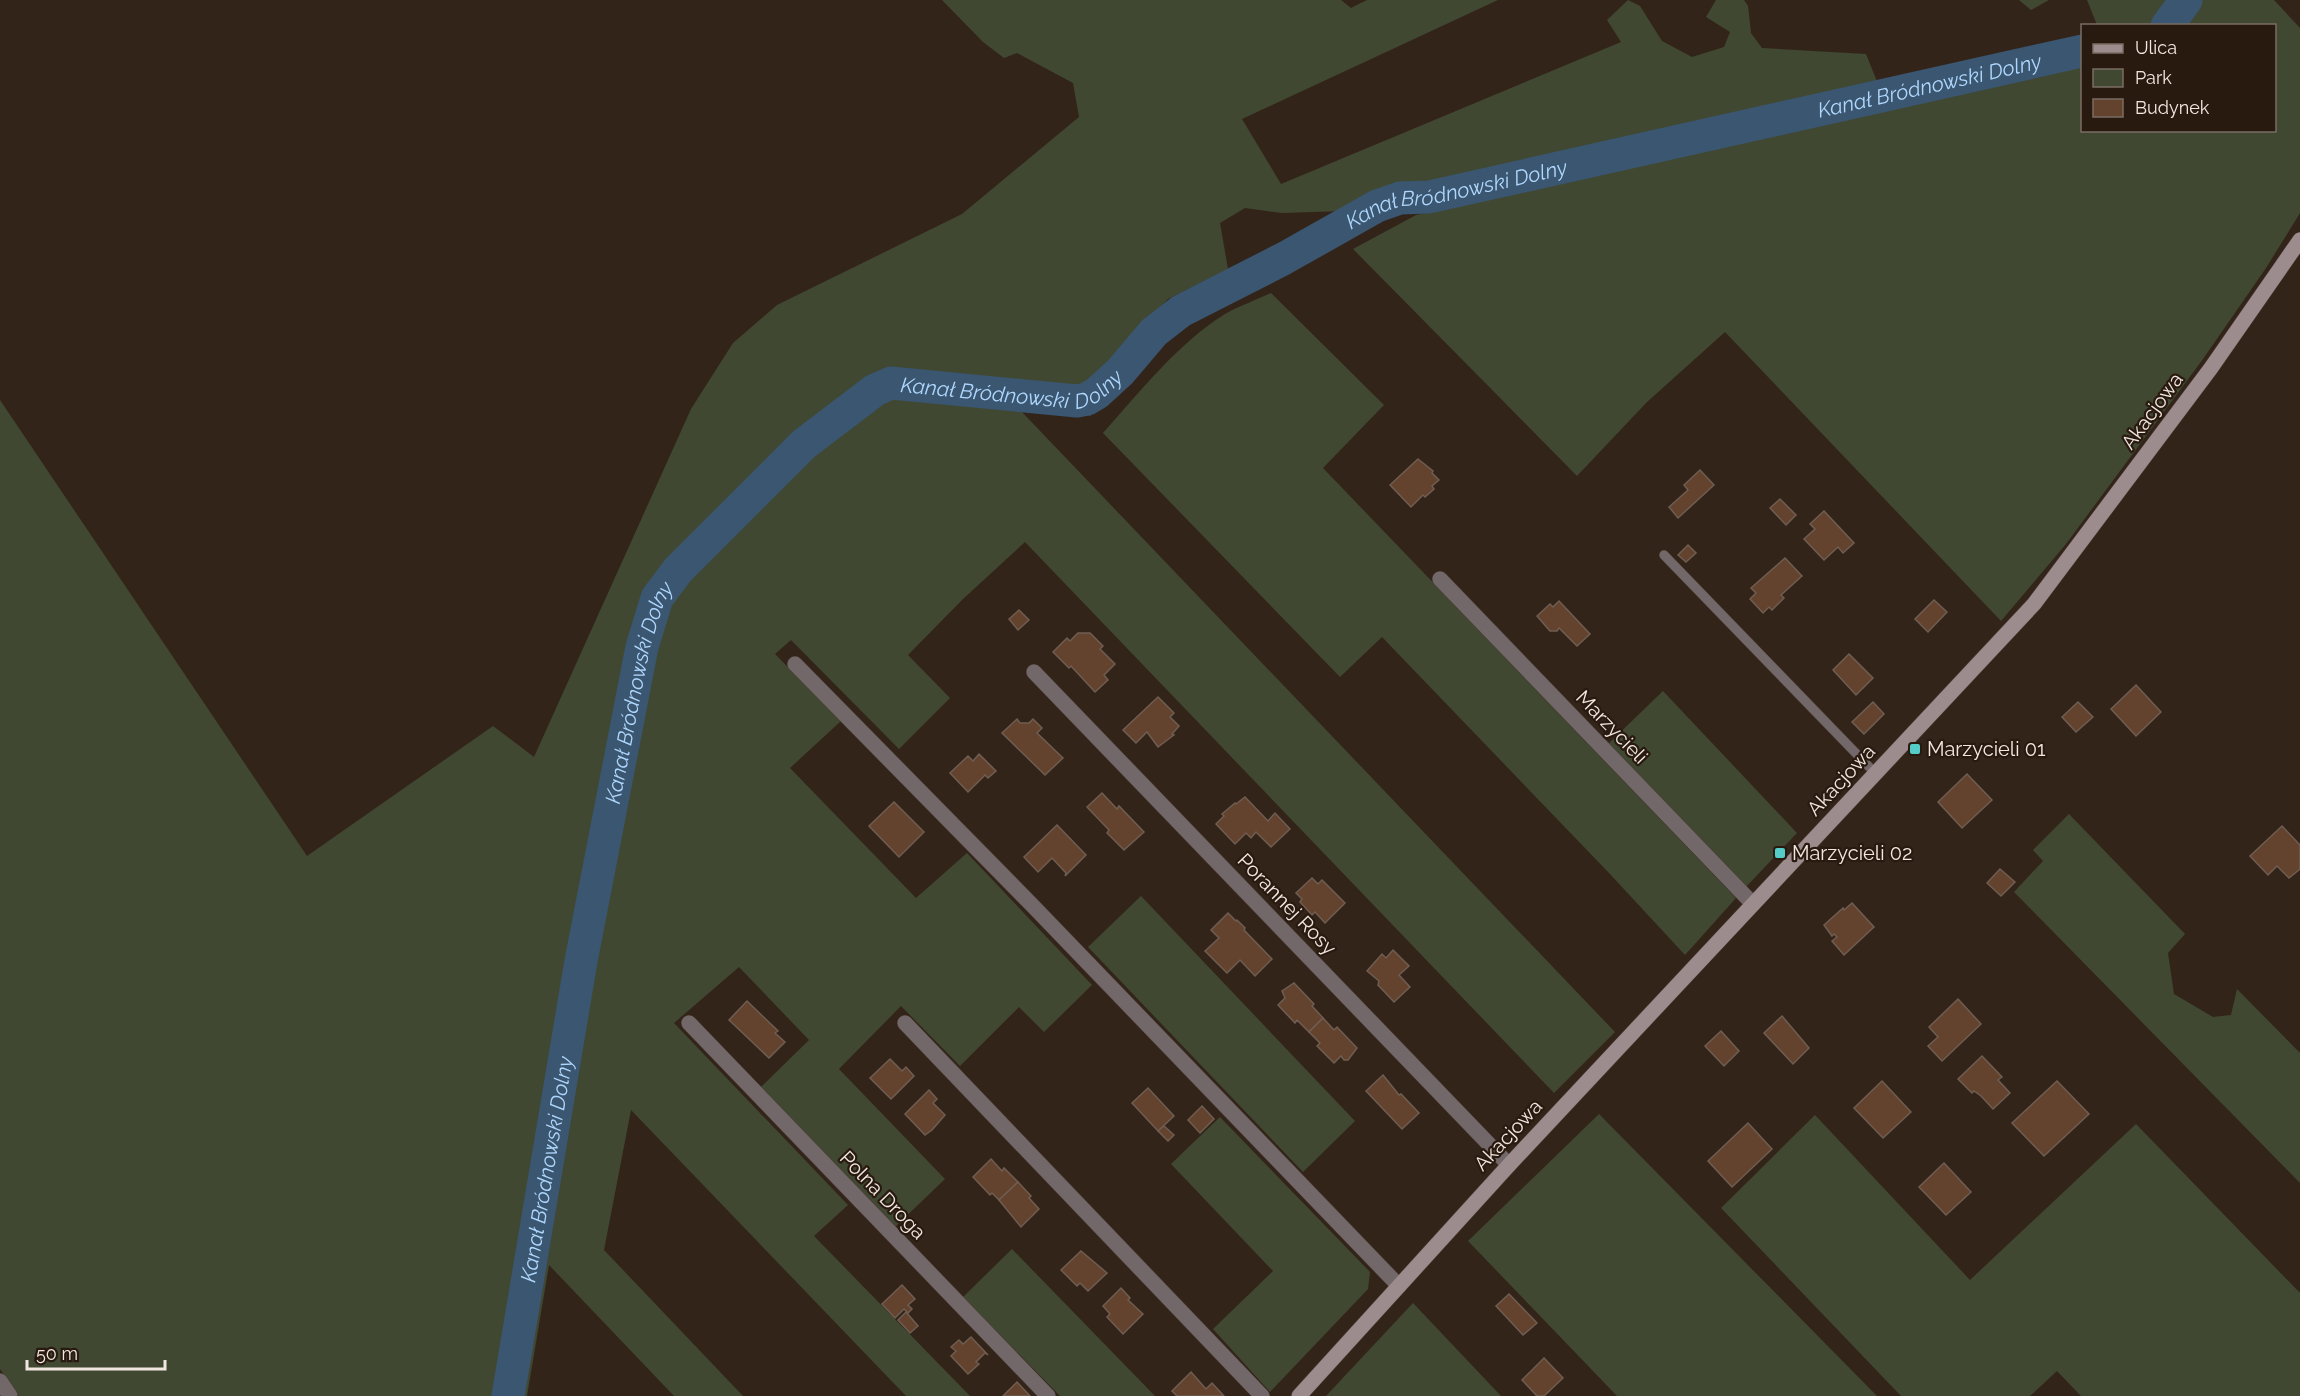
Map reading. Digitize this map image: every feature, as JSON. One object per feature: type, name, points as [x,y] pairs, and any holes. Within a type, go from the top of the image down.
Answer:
[{"type":"street","name":"Akacjowa","points":[[1299,1396],[1509,1165],[2048,587],[2204,378],[2300,240]]},
{"type":"street","name":"Marzycieli","points":[[1440,579],[1753,904]]},
{"type":"street","points":[[795,664],[1041,913],[1400,1286]]},
{"type":"street","name":"Porannej Rosy","points":[[1035,672],[1509,1165]]},
{"type":"street","name":"Polna Droga","points":[[689,1023],[1048,1396]]},
{"type":"street","points":[[905,1023],[1262,1396]]},
{"type":"street","points":[[0,1381],[10,1396]]},
{"type":"lane","points":[[1664,555],[1876,774]]},
{"type":"green space","points":[[942,0],[1341,0],[1351,8],[1367,0],[1498,0],[1242,119],[1281,184],[1621,42],[1607,20],[1628,0],[1640,6],[1662,41],[1692,57],[1724,47],[1730,32],[1706,17],[1716,0],[1744,0],[1748,6],[1751,33],[1762,48],[1866,54],[1878,84],[2081,39],[2081,132],[2276,132],[2276,24],[2097,24],[2087,0],[2274,0],[2300,28],[2300,213],[2266,268],[2203,359],[2066,544],[2001,621],[1725,332],[1647,402],[1577,476],[1353,249],[1416,215],[1457,206],[1442,180],[1344,211],[1282,213],[1245,208],[1220,223],[1228,269],[1168,299],[1081,390],[1091,416],[1021,411],[1615,1032],[1554,1093],[1025,542],[963,599],[908,655],[950,698],[899,749],[791,640],[775,654],[841,721],[790,768],[916,898],[967,853],[1092,985],[1044,1032],[1019,1007],[960,1066],[901,1006],[839,1069],[945,1179],[895,1227],[760,1088],[809,1040],[739,967],[674,1023],[848,1205],[814,1236],[970,1396],[906,1396],[631,1110],[604,1250],[743,1396],[674,1396],[549,1265],[527,1396],[19,1396],[0,1369],[0,400],[307,856],[493,726],[534,757],[691,409],[733,343],[777,305],[962,214],[1079,117],[1073,83],[1017,53],[1004,58],[983,42]]},
{"type":"green space","points":[[2019,0],[2049,0],[2031,10]]},
{"type":"green space","points":[[1271,293],[1384,405],[1323,468],[1736,898],[1685,955],[1382,637],[1340,677],[1103,433],[1160,369],[1191,339],[1225,314]]},
{"type":"green space","points":[[1663,691],[1797,833],[1745,888],[1607,745]]},
{"type":"green space","points":[[2069,814],[2185,934],[2168,953],[2174,994],[2213,1017],[2231,1015],[2237,989],[2300,1053],[2300,1183],[2014,892],[2043,861],[2033,850]]},
{"type":"green space","points":[[1141,896],[1355,1121],[1303,1172],[1088,947]]},
{"type":"green space","points":[[1599,1114],[1877,1396],[1617,1396],[1468,1241]]},
{"type":"green space","points":[[1815,1115],[1970,1280],[2136,1124],[2300,1293],[2300,1396],[2081,1396],[2057,1371],[2030,1396],[1901,1396],[1721,1208]]},
{"type":"green space","points":[[1220,1117],[1370,1272],[1368,1289],[1270,1392],[1213,1329],[1273,1271],[1171,1164]]},
{"type":"green space","points":[[1012,1249],[1155,1396],[1060,1396],[963,1297]]},
{"type":"green space","points":[[1413,1303],[1501,1396],[1326,1396]]},
{"type":"building","points":[[1418,459],[1433,471],[1432,473],[1439,480],[1432,486],[1434,489],[1425,497],[1423,495],[1411,507],[1390,485]]},
{"type":"building","points":[[1700,470],[1714,485],[1678,518],[1669,507],[1688,490],[1684,485]]},
{"type":"building","points":[[1780,499],[1796,515],[1786,525],[1770,508]]},
{"type":"building","points":[[1824,511],[1854,543],[1843,553],[1838,547],[1824,560],[1804,539],[1815,529],[1810,524]]},
{"type":"building","points":[[1688,545],[1696,553],[1686,562],[1678,555]]},
{"type":"building","points":[[1785,558],[1802,576],[1781,595],[1784,598],[1772,610],[1769,607],[1763,613],[1750,599],[1756,593],[1751,588]]},
{"type":"building","points":[[1934,600],[1947,612],[1928,632],[1915,619]]},
{"type":"building","points":[[1559,601],[1590,634],[1577,646],[1559,628],[1557,631],[1550,631],[1537,616],[1550,604],[1553,607]]},
{"type":"building","points":[[1019,610],[1029,620],[1018,630],[1009,619]]},
{"type":"building","points":[[1078,633],[1090,633],[1103,646],[1100,649],[1115,664],[1104,675],[1108,680],[1095,692],[1071,666],[1069,668],[1053,652],[1067,638],[1070,641]]},
{"type":"building","points":[[1849,654],[1873,678],[1856,695],[1833,670]]},
{"type":"building","points":[[2136,685],[2161,712],[2136,736],[2111,709]]},
{"type":"building","points":[[1158,697],[1174,713],[1170,717],[1179,726],[1172,734],[1174,735],[1158,747],[1147,732],[1136,743],[1123,730]]},
{"type":"building","points":[[1873,702],[1884,714],[1864,734],[1852,722]]},
{"type":"building","points":[[2078,702],[2093,717],[2076,732],[2062,717]]},
{"type":"building","points":[[1017,719],[1020,723],[1029,723],[1033,719],[1042,728],[1037,733],[1063,758],[1045,775],[1002,733]]},
{"type":"building","points":[[979,754],[996,771],[988,778],[985,775],[968,792],[950,773],[968,756],[973,761]]},
{"type":"building","points":[[1967,774],[1992,800],[1962,828],[1938,802]]},
{"type":"building","points":[[1102,793],[1117,809],[1119,806],[1144,832],[1124,850],[1087,807]]},
{"type":"building","points":[[1245,797],[1268,821],[1275,813],[1290,829],[1271,847],[1256,832],[1251,838],[1246,833],[1235,844],[1216,824],[1224,816],[1222,814]]},
{"type":"building","points":[[894,802],[924,832],[899,857],[869,826]]},
{"type":"building","points":[[1057,825],[1086,855],[1065,876],[1066,873],[1052,858],[1038,872],[1024,857]]},
{"type":"building","points":[[2282,826],[2300,845],[2300,869],[2289,878],[2277,866],[2268,875],[2250,856]]},
{"type":"building","points":[[2000,869],[2015,882],[2001,896],[1987,883]]},
{"type":"building","points":[[1312,878],[1318,884],[1322,880],[1345,903],[1325,923],[1315,912],[1312,915],[1300,902],[1302,899],[1296,893]]},
{"type":"building","points":[[1852,903],[1874,927],[1844,955],[1832,941],[1837,937],[1834,934],[1832,936],[1824,925]]},
{"type":"building","points":[[1228,913],[1245,928],[1244,930],[1272,959],[1255,976],[1240,960],[1227,973],[1205,951],[1219,938],[1211,930]]},
{"type":"building","points":[[1393,950],[1409,966],[1399,975],[1410,987],[1394,1002],[1378,985],[1379,981],[1367,971],[1382,954],[1386,958]]},
{"type":"building","points":[[1294,983],[1314,1004],[1312,1006],[1323,1018],[1309,1032],[1297,1020],[1295,1023],[1278,1005],[1285,998],[1282,991]]},
{"type":"building","points":[[1958,999],[1981,1024],[1942,1061],[1928,1046],[1938,1037],[1929,1027]]},
{"type":"building","points":[[747,1001],[778,1031],[775,1033],[785,1042],[769,1058],[729,1020]]},
{"type":"building","points":[[1782,1016],[1809,1048],[1793,1064],[1764,1033]]},
{"type":"building","points":[[1323,1018],[1334,1030],[1337,1027],[1357,1048],[1348,1060],[1344,1060],[1341,1056],[1334,1063],[1317,1046],[1320,1043],[1309,1032]]},
{"type":"building","points":[[1721,1031],[1739,1051],[1724,1066],[1705,1046]]},
{"type":"building","points":[[1982,1056],[2002,1077],[1998,1080],[2010,1093],[1993,1109],[1981,1096],[1974,1091],[1972,1093],[1958,1079]]},
{"type":"building","points":[[890,1059],[902,1071],[906,1067],[914,1076],[891,1099],[870,1078]]},
{"type":"building","points":[[1383,1075],[1399,1095],[1401,1094],[1419,1113],[1402,1129],[1366,1091]]},
{"type":"building","points":[[1882,1081],[1911,1112],[1883,1138],[1854,1108]]},
{"type":"building","points":[[2057,1081],[2089,1114],[2044,1156],[2012,1123]]},
{"type":"building","points":[[1148,1088],[1174,1116],[1158,1131],[1132,1103]]},
{"type":"building","points":[[929,1090],[937,1099],[933,1103],[945,1115],[925,1135],[905,1114]]},
{"type":"building","points":[[1202,1106],[1214,1119],[1200,1133],[1188,1120]]},
{"type":"building","points":[[1748,1123],[1772,1149],[1732,1187],[1708,1161]]},
{"type":"building","points":[[1164,1126],[1174,1135],[1168,1141],[1158,1131]]},
{"type":"building","points":[[991,1159],[1002,1171],[1004,1168],[1018,1182],[999,1200],[992,1193],[990,1195],[973,1177]]},
{"type":"building","points":[[1944,1163],[1971,1192],[1946,1215],[1919,1187]]},
{"type":"building","points":[[1018,1182],[1039,1209],[1021,1227],[999,1200]]},
{"type":"building","points":[[1081,1251],[1107,1273],[1088,1291],[1080,1283],[1077,1286],[1061,1270]]},
{"type":"building","points":[[902,1285],[915,1299],[908,1305],[912,1309],[908,1313],[904,1309],[895,1318],[882,1304]]},
{"type":"building","points":[[1121,1288],[1130,1298],[1128,1300],[1143,1314],[1123,1334],[1107,1317],[1110,1314],[1103,1306]]},
{"type":"building","points":[[1509,1294],[1537,1323],[1523,1335],[1496,1306]]},
{"type":"building","points":[[906,1312],[918,1326],[910,1333],[898,1320]]},
{"type":"building","points":[[971,1337],[988,1355],[985,1353],[976,1362],[979,1364],[968,1374],[951,1356],[956,1351],[951,1347],[959,1340],[963,1344]]},
{"type":"building","points":[[1544,1358],[1563,1378],[1544,1396],[1537,1396],[1522,1380]]},
{"type":"building","points":[[1191,1372],[1206,1389],[1212,1383],[1224,1396],[1177,1396],[1172,1391]]},
{"type":"building","points":[[1017,1382],[1030,1396],[1003,1396]]},
{"type":"waterway","name":"Kanał Bródnowski Dolny","points":[[2168,24],[2186,0]]},
{"type":"waterway","name":"Kanał Bródnowski Dolny","points":[[508,1396],[581,961],[642,647],[657,598],[678,570],[804,444],[875,390],[891,383],[1077,401],[1087,399],[1120,372],[1154,332],[1181,311],[1283,259],[1377,206],[1400,198],[1429,197],[2081,51]]},
{"type":"place","name":"Marzycieli 01","points":[[1915,749]]},
{"type":"place","name":"Marzycieli 02","points":[[1780,853]]}]
